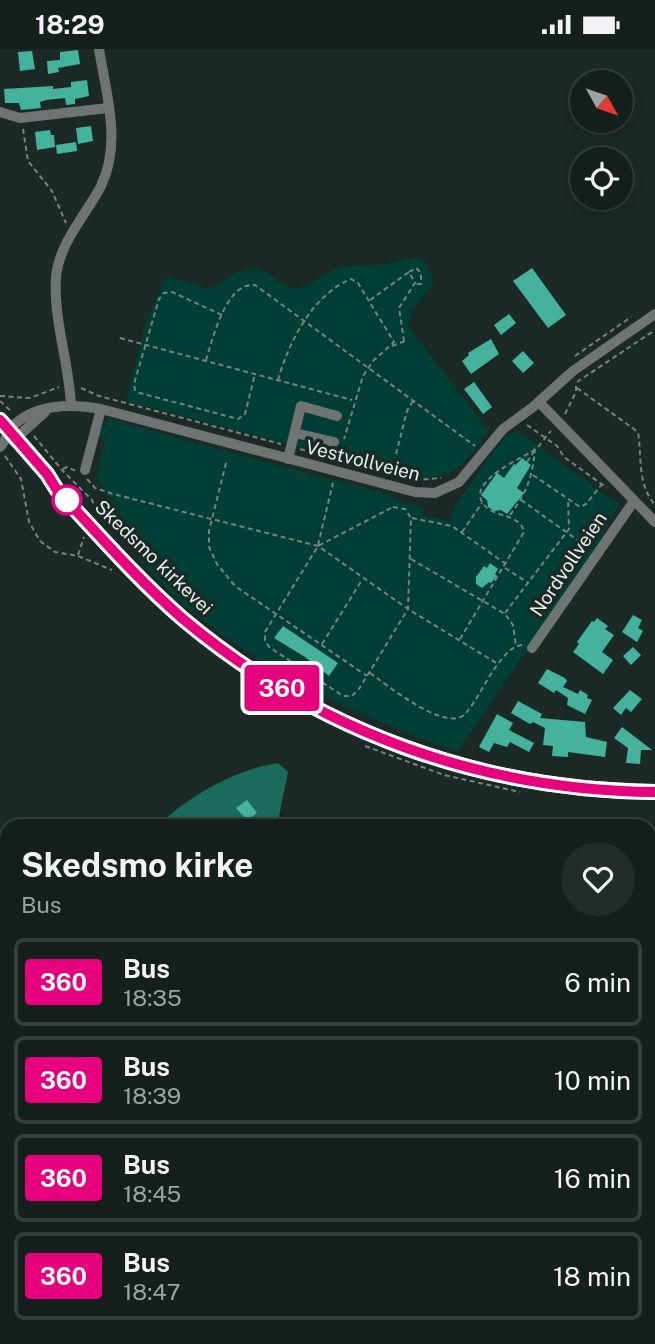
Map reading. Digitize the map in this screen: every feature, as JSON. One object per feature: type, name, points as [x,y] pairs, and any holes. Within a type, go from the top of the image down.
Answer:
[{"type":"highway","name":"Skedsmo kirkevei","points":[[9,435],[127,565],[183,619],[242,663],[320,710],[405,749],[472,770],[560,786],[655,792]]},
{"type":"street","points":[[71,404],[56,277],[63,249],[102,184],[110,159],[112,133],[99,49]]},
{"type":"street","points":[[0,112],[20,118],[108,108]]},
{"type":"street","name":"Vestvollveien","points":[[9,435],[46,410],[71,404],[101,409],[415,492],[435,493],[453,487],[465,477],[497,435],[539,402],[564,375],[655,314]]},
{"type":"street","points":[[539,402],[655,522]]},
{"type":"street","points":[[288,459],[302,407],[337,416]]},
{"type":"street","points":[[85,471],[101,409]]},
{"type":"street","points":[[295,433],[338,444]]},
{"type":"street","name":"Nordvollveien","points":[[532,648],[634,501]]},
{"type":"path","points":[[20,118],[28,161],[52,191],[63,218],[73,233]]},
{"type":"path","points":[[370,301],[409,272],[416,268],[421,273],[420,286],[409,272]]},
{"type":"path","points":[[278,380],[292,341],[306,320],[329,294],[351,279],[358,283],[394,340],[392,346]]},
{"type":"path","points":[[338,444],[360,382],[369,367],[392,346],[406,341],[399,308],[415,283]]},
{"type":"path","points":[[206,360],[223,316],[238,289],[251,284],[259,286],[479,449]]},
{"type":"path","points":[[223,316],[167,291],[159,299],[145,344],[134,384],[137,392],[235,419],[245,414],[256,374]]},
{"type":"path","points":[[562,420],[577,388],[576,383],[655,330]]},
{"type":"path","points":[[120,338],[354,400]]},
{"type":"path","points":[[0,396],[30,398],[64,386]]},
{"type":"path","points":[[75,387],[99,396],[416,480],[447,476]]},
{"type":"path","points":[[577,388],[638,432],[642,481],[655,505]]},
{"type":"path","points":[[396,454],[407,411],[413,400]]},
{"type":"path","points":[[0,401],[21,479]]},
{"type":"path","points":[[522,421],[557,446],[564,457],[609,490]]},
{"type":"path","points":[[527,461],[544,437],[556,426]]},
{"type":"path","points":[[9,435],[62,470],[92,500],[96,508],[95,516]]},
{"type":"path","points":[[509,516],[521,500],[533,475],[536,449]]},
{"type":"path","points":[[462,532],[482,502],[481,492],[495,473],[536,449]]},
{"type":"path","points":[[339,460],[341,452]]},
{"type":"path","points":[[226,463],[209,531],[209,547],[222,572],[235,586],[276,614],[429,712],[453,719],[460,717],[467,711],[508,651],[516,646],[532,648]]},
{"type":"path","points":[[62,470],[67,467],[85,471],[89,483],[102,490],[317,547],[408,610],[498,664]]},
{"type":"path","points":[[533,475],[580,506],[584,506],[606,478]]},
{"type":"path","points":[[317,547],[393,507],[405,509],[411,518],[408,610],[352,696],[338,694],[266,643],[265,632],[317,547],[334,476]]},
{"type":"path","points":[[505,614],[566,532],[570,523],[568,499]]},
{"type":"path","points":[[521,500],[596,553]]},
{"type":"path","points":[[459,640],[524,532],[522,526],[509,516],[497,515],[482,502]]},
{"type":"path","points":[[411,518],[449,524],[528,583]]},
{"type":"path","points":[[78,556],[86,533]]},
{"type":"path","points":[[410,558],[505,614],[513,625],[516,646]]},
{"type":"path","points":[[322,645],[362,579]]},
{"type":"green space","points":[[418,257],[425,262],[434,282],[413,309],[407,325],[489,431],[466,460],[449,473],[426,478],[412,477],[126,401],[147,320],[167,276],[206,288],[213,287],[238,272],[256,268],[287,287],[297,288],[338,267],[385,264]]},
{"type":"green space","points":[[108,419],[394,496],[393,499],[423,508],[422,515],[450,521],[456,504],[506,435],[517,431],[619,504],[594,553],[457,752],[372,718],[289,677],[212,628],[177,598],[142,562],[113,504],[96,478],[105,438],[97,435]]},
{"type":"green space","points":[[278,763],[288,772],[278,819],[166,819],[214,785],[262,766]]},
{"type":"building","points":[[78,50],[80,64],[58,68],[59,72],[48,74],[47,61],[60,60],[60,52]]},
{"type":"building","points":[[32,51],[35,69],[20,71],[18,52]]},
{"type":"building","points":[[87,80],[89,96],[75,99],[75,104],[66,105],[65,98],[46,100],[40,102],[41,108],[21,110],[19,103],[5,103],[4,89],[53,86],[53,89],[71,87],[71,82]]},
{"type":"building","points":[[91,126],[93,141],[78,144],[76,128]]},
{"type":"building","points":[[50,130],[51,135],[54,135],[55,147],[37,150],[35,132]]},
{"type":"building","points":[[76,142],[77,151],[57,154],[56,145]]},
{"type":"building","points":[[532,268],[566,315],[548,328],[513,281]]},
{"type":"building","points":[[509,314],[516,323],[501,335],[494,325]]},
{"type":"building","points":[[491,339],[499,354],[471,374],[462,361],[468,353]]},
{"type":"building","points":[[523,351],[534,363],[523,373],[512,361]]},
{"type":"building","points":[[474,382],[492,407],[483,414],[464,389]]},
{"type":"building","points":[[522,458],[531,465],[517,488],[524,493],[507,514],[501,510],[494,511],[488,507],[487,500],[481,495],[497,473],[504,478]]},
{"type":"building","points":[[490,563],[498,569],[495,574],[497,576],[482,588],[476,584],[476,577],[484,566],[487,568]]},
{"type":"building","points":[[633,615],[642,620],[638,628],[643,631],[637,642],[622,632]]},
{"type":"building","points":[[597,618],[608,626],[605,629],[614,635],[602,652],[613,660],[603,674],[573,652],[579,644],[577,642]]},
{"type":"building","points":[[283,626],[338,663],[329,676],[274,638]]},
{"type":"building","points":[[633,647],[641,655],[631,665],[623,656]]},
{"type":"building","points":[[547,669],[565,678],[567,681],[563,687],[578,694],[580,690],[588,695],[587,698],[592,700],[585,714],[567,705],[568,698],[556,690],[554,693],[538,683]]},
{"type":"building","points":[[630,690],[642,699],[631,712],[626,708],[621,715],[613,708]]},
{"type":"building","points":[[518,701],[542,714],[540,718],[585,722],[586,737],[607,742],[605,757],[568,752],[568,757],[552,756],[553,746],[543,745],[545,728],[533,722],[530,724],[511,713]]},
{"type":"building","points":[[497,714],[513,723],[509,730],[534,743],[529,752],[510,742],[507,747],[494,743],[489,752],[479,747]]},
{"type":"building","points":[[622,727],[652,750],[641,750],[640,764],[626,763],[628,748],[614,738]]},
{"type":"building","points":[[247,800],[257,813],[246,819],[236,808]]},
{"type":"bus line","name":"360","points":[[0,420],[47,474],[57,490],[165,603],[220,647],[302,700],[380,739],[472,770],[560,786],[655,792]]}]
